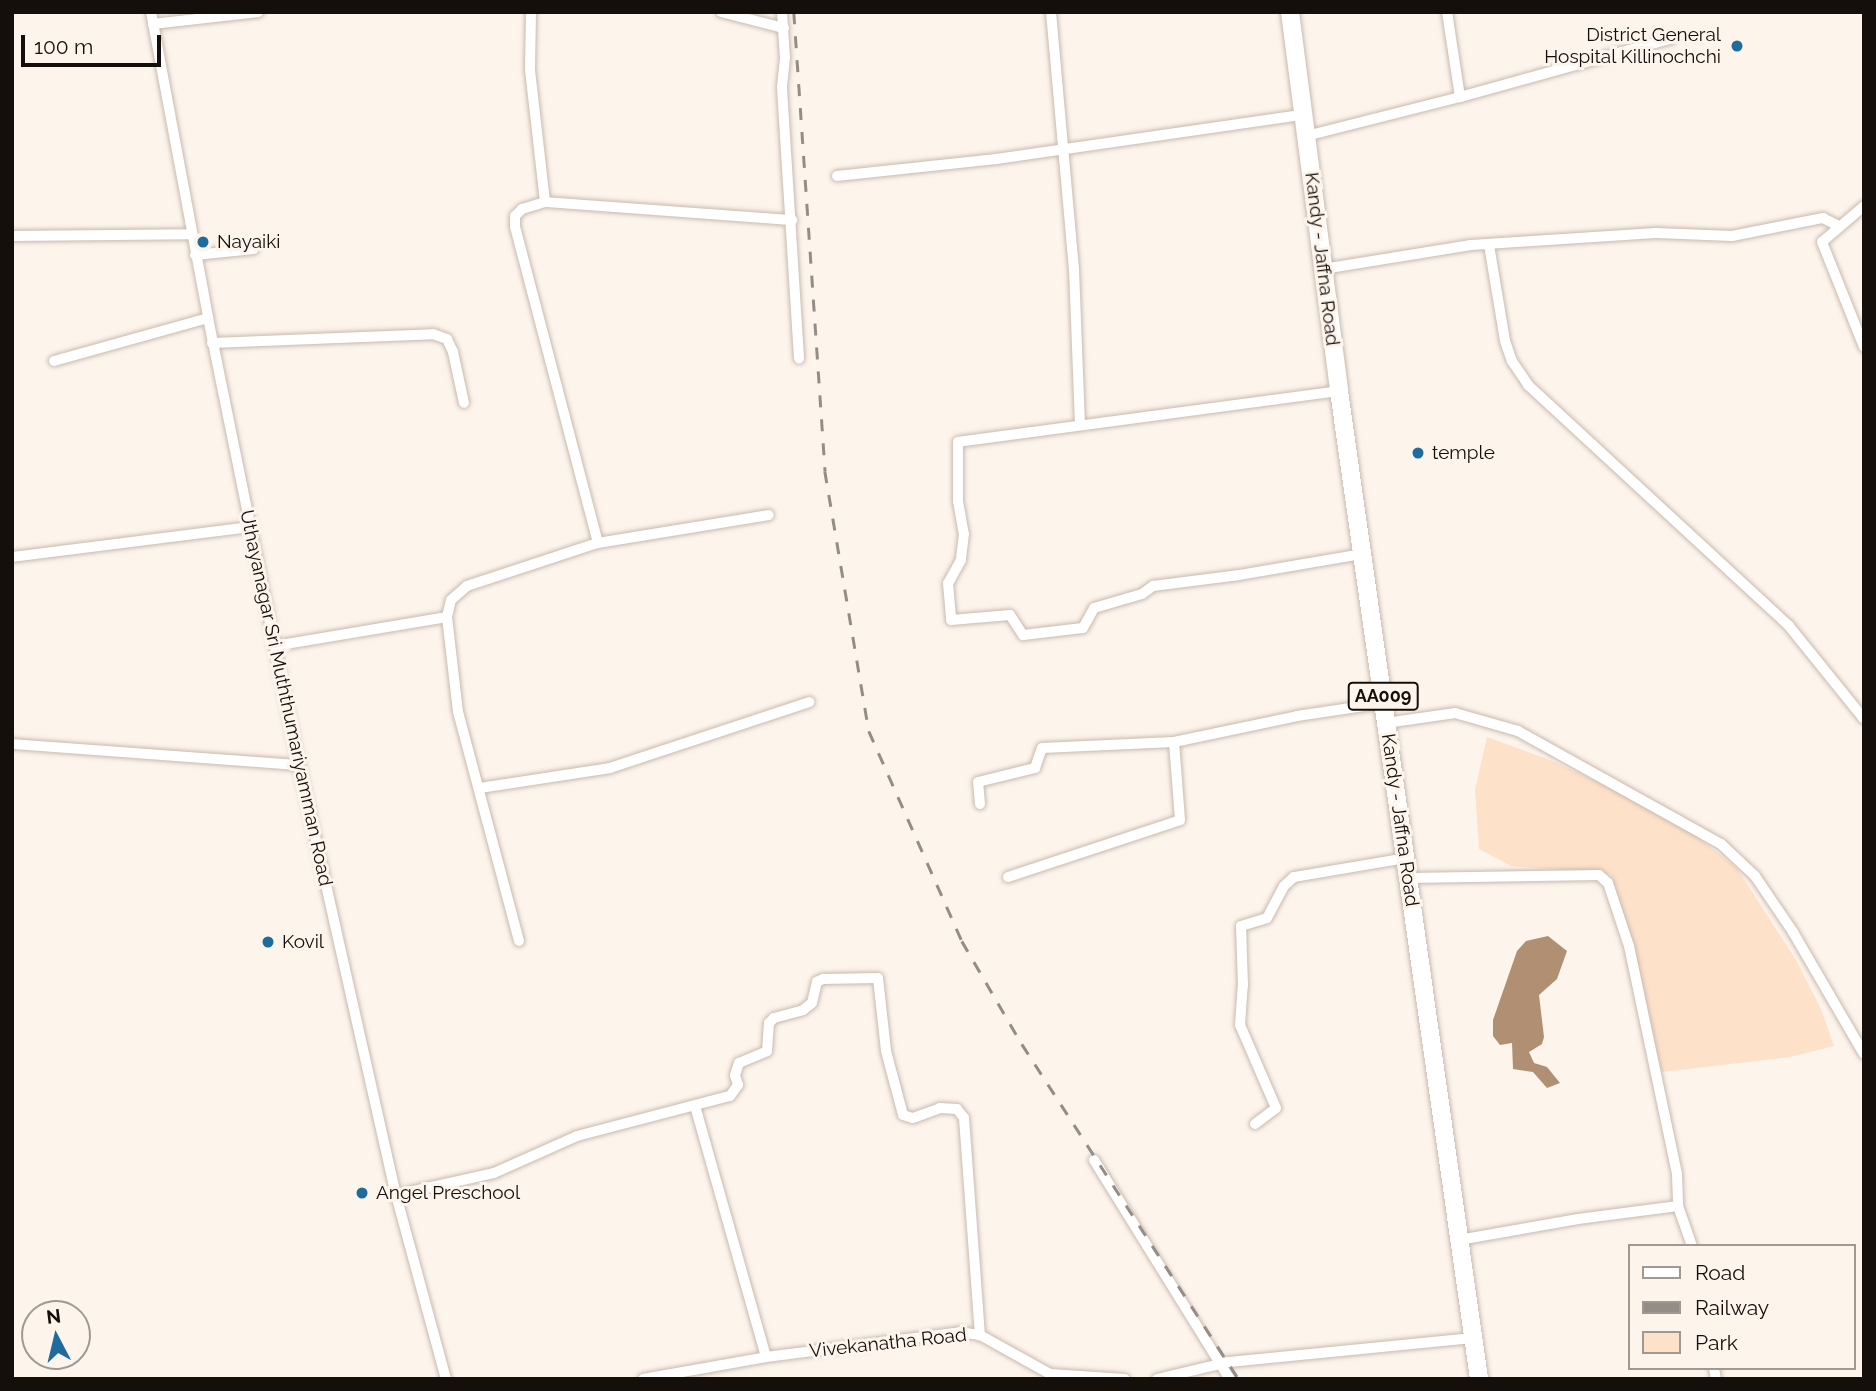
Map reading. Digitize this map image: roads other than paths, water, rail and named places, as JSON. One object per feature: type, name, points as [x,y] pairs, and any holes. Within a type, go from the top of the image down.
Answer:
[{"type":"highway","name":"Kandy - Jaffna Road","points":[[1290,12],[1339,391],[1479,1379]]},
{"type":"street","name":"Uthayanagar Sri Muththumariyamman Road","points":[[151,12],[212,343],[299,765],[396,1195],[446,1379]]},
{"type":"street","points":[[153,24],[258,12]]},
{"type":"street","points":[[531,12],[530,70],[545,202]]},
{"type":"street","points":[[720,12],[784,27]]},
{"type":"street","points":[[782,12],[782,88],[799,358]]},
{"type":"street","points":[[1051,12],[1065,149],[1080,424]]},
{"type":"street","points":[[1447,12],[1461,97]]},
{"type":"street","points":[[1306,136],[1461,97],[1673,38]]},
{"type":"street","points":[[837,176],[1065,149],[1303,116]]},
{"type":"street","points":[[598,543],[515,228],[515,216],[522,209],[545,202],[792,220]]},
{"type":"street","points":[[1864,206],[1822,242],[1824,253],[1864,347]]},
{"type":"street","points":[[1323,269],[1489,245],[1656,233],[1732,236],[1823,218],[1839,226]]},
{"type":"street","points":[[12,236],[191,234]]},
{"type":"street","points":[[1489,245],[1505,341],[1513,361],[1528,385],[1789,626],[1864,719]]},
{"type":"street","points":[[195,255],[254,249]]},
{"type":"street","points":[[54,360],[208,318]]},
{"type":"street","points":[[212,343],[433,334],[447,340],[453,352],[464,403]]},
{"type":"street","points":[[1339,391],[958,442],[958,501],[964,534],[961,560],[948,583],[951,620],[1010,615],[1023,635],[1083,628],[1094,608],[1142,594],[1153,586],[1239,575],[1362,554]]},
{"type":"street","points":[[519,941],[458,712],[447,617],[451,600],[467,586],[598,543],[768,515]]},
{"type":"street","points":[[12,557],[249,527]]},
{"type":"street","points":[[274,646],[447,617]]},
{"type":"street","points":[[480,788],[610,768],[809,702]]},
{"type":"street","points":[[980,804],[978,782],[1035,768],[1042,748],[1174,742],[1297,716],[1384,703]]},
{"type":"street","points":[[1386,723],[1455,713],[1487,720],[1548,746],[1721,844],[1755,876],[1793,932],[1864,1054]]},
{"type":"street","points":[[1008,877],[1180,820],[1174,742]]},
{"type":"street","points":[[12,744],[299,765]]},
{"type":"street","points":[[1255,1124],[1276,1108],[1240,1025],[1243,986],[1241,926],[1267,918],[1284,886],[1294,877],[1406,858]]},
{"type":"street","points":[[1408,878],[1600,875],[1608,883],[1629,946],[1677,1174],[1678,1206],[1691,1244]]},
{"type":"street","points":[[396,1195],[494,1173],[577,1136],[730,1096],[735,1091],[736,1069],[739,1063],[767,1051],[769,1023],[774,1017],[803,1010],[812,1003],[817,982],[823,979],[878,978],[886,1051],[903,1115],[914,1118],[940,1108],[957,1109],[964,1118],[980,1335]]},
{"type":"street","points":[[695,1105],[766,1357]]},
{"type":"street","points":[[1094,1160],[1230,1379]]},
{"type":"street","points":[[1459,1240],[1578,1219],[1678,1206]]},
{"type":"street","name":"Vivekanatha Road","points":[[643,1379],[766,1357],[960,1332],[980,1335],[1050,1374],[1125,1379]]},
{"type":"street","points":[[1157,1379],[1222,1364],[1473,1338]]},
{"type":"railway","points":[[794,12],[825,471],[869,731],[962,941],[1022,1044],[1239,1379]]},
{"type":"place","name":"District General Hospital Killinochchi","points":[[1737,46]]},
{"type":"place","name":"Nayaiki","points":[[203,242]]},
{"type":"place","name":"temple","points":[[1418,453]]},
{"type":"place","name":"Kovil","points":[[268,942]]},
{"type":"place","name":"Angel Preschool","points":[[362,1193]]}]
